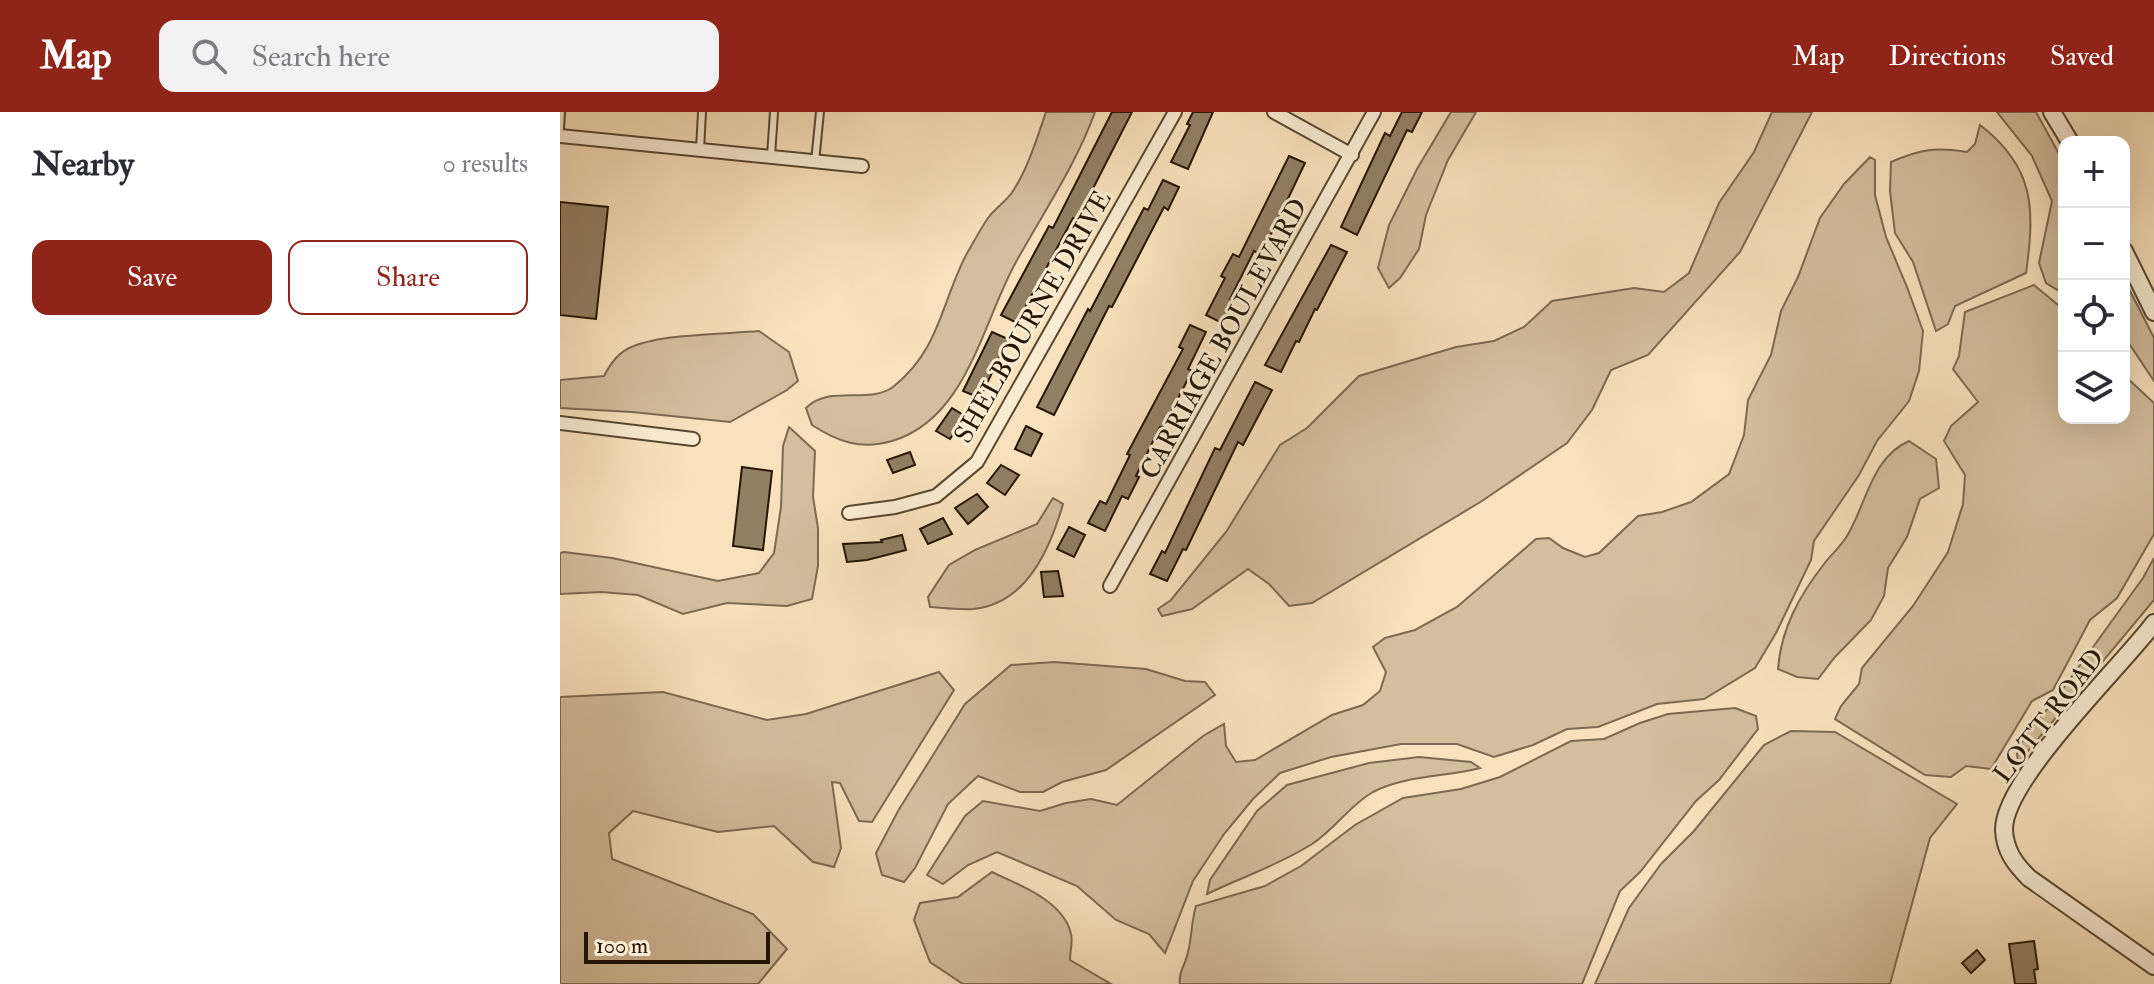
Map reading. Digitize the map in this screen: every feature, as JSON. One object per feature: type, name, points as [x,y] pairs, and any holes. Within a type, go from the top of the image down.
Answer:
[{"type":"street","name":"SHELBOURNE DRIVE","points":[[849,513],[895,507],[936,496],[977,462],[1175,112]]},
{"type":"street","points":[[1274,112],[1352,155]]},
{"type":"street","name":"CARRIAGE BOULEVARD","points":[[1110,586],[1374,112]]},
{"type":"street","points":[[2052,112],[2066,136]]},
{"type":"street","points":[[560,136],[862,166]]},
{"type":"street","points":[[2130,263],[2154,312]]},
{"type":"street","points":[[560,423],[693,439]]},
{"type":"street","name":"LOTT ROAD","points":[[2154,623],[2036,763],[2017,789],[2004,827],[2005,843],[2013,860],[2029,878],[2154,966]]},
{"type":"lane","points":[[560,128],[561,112]]},
{"type":"lane","points":[[700,150],[702,112]]},
{"type":"lane","points":[[771,157],[774,112]]},
{"type":"lane","points":[[815,162],[820,112]]},
{"type":"shaded area","points":[[1046,112],[1095,112],[1069,170],[1016,262],[982,340],[955,391],[938,412],[917,429],[881,444],[850,443],[812,425],[806,408],[816,401],[826,397],[883,392],[893,387],[920,358],[930,342],[966,255],[988,218],[1010,195],[1023,173]]},
{"type":"shaded area","points":[[1451,112],[1476,112],[1448,160],[1426,215],[1419,249],[1400,278],[1389,288],[1378,268],[1389,225]]},
{"type":"shaded area","points":[[1772,112],[1812,112],[1740,252],[1648,355],[1611,370],[1592,410],[1567,443],[1482,501],[1312,603],[1289,606],[1269,584],[1248,569],[1192,609],[1162,616],[1158,609],[1171,600],[1226,532],[1280,445],[1307,428],[1359,376],[1456,347],[1494,341],[1524,327],[1552,301],[1634,288],[1664,292],[1689,273],[1719,203],[1754,152]]},
{"type":"shaded area","points":[[1997,112],[2036,112],[2058,152],[2058,290],[2046,283],[2039,263],[2052,201],[2032,156]]},
{"type":"shaded area","points":[[1980,125],[2012,157],[2027,191],[2030,229],[2026,273],[1955,306],[1948,324],[1936,331],[1913,262],[1895,233],[1890,191],[1891,162],[1928,150],[1967,152],[1975,144]]},
{"type":"shaded area","points":[[1870,157],[1875,160],[1875,195],[1886,237],[1923,331],[1919,371],[1909,401],[1877,441],[1859,475],[1814,541],[1811,560],[1776,633],[1755,668],[1704,699],[1657,704],[1598,727],[1567,729],[1533,745],[1494,757],[1457,744],[1401,744],[1331,757],[1280,773],[1224,834],[1193,881],[1165,953],[1149,934],[1116,920],[1077,886],[997,852],[968,865],[943,884],[927,875],[965,816],[983,801],[1040,811],[1091,799],[1117,805],[1203,736],[1224,724],[1226,746],[1236,762],[1255,760],[1332,715],[1363,705],[1380,691],[1386,672],[1373,647],[1385,638],[1415,630],[1457,607],[1536,539],[1549,538],[1585,557],[1599,553],[1638,516],[1691,502],[1729,474],[1744,435],[1748,400],[1771,355],[1781,311],[1798,277],[1820,218],[1844,184]]},
{"type":"shaded area","points":[[2034,285],[2058,305],[2058,424],[2130,424],[2130,381],[2154,403],[2154,534],[2117,598],[2090,620],[2053,690],[2032,701],[1991,769],[1966,766],[1951,777],[1925,775],[1835,719],[1841,706],[1859,684],[1862,668],[1913,606],[1948,552],[1963,504],[1965,475],[1944,441],[1951,426],[1978,402],[1953,369],[1959,356],[1965,312]]},
{"type":"shaded area","points":[[2130,291],[2154,338],[2154,381],[2130,345]]},
{"type":"shaded area","points":[[759,331],[789,352],[798,381],[730,422],[560,408],[560,380],[604,376],[616,358],[634,346],[677,337]]},
{"type":"shaded area","points":[[789,427],[815,451],[813,497],[818,528],[818,566],[812,599],[787,606],[727,603],[683,614],[638,595],[601,592],[560,594],[560,553],[564,552],[612,558],[718,581],[759,573],[774,553],[781,507],[783,446]]},
{"type":"shaded area","points":[[1909,441],[1936,459],[1939,488],[1920,499],[1907,537],[1888,568],[1884,596],[1871,620],[1818,679],[1797,677],[1778,669],[1787,627],[1799,601],[1847,536],[1871,482],[1886,458]]},
{"type":"shaded area","points":[[1053,498],[1063,504],[1058,521],[1034,571],[1022,585],[993,605],[974,609],[930,607],[928,597],[949,565],[975,550],[1037,524]]},
{"type":"shaded area","points":[[2154,558],[2154,600],[2018,763],[2017,753],[2026,734],[2051,705],[2143,578]]},
{"type":"shaded area","points":[[1054,662],[1146,669],[1185,681],[1205,682],[1215,695],[1106,770],[1062,782],[1043,792],[1020,792],[978,776],[948,804],[915,868],[904,882],[882,875],[876,853],[898,811],[965,704],[1011,665]]},
{"type":"shaded area","points":[[939,672],[954,690],[872,822],[859,821],[840,783],[832,782],[841,848],[834,867],[813,862],[774,826],[718,832],[633,811],[609,833],[612,859],[753,914],[787,949],[758,984],[560,984],[560,697],[663,692],[767,720],[806,714]]},
{"type":"shaded area","points":[[1735,708],[1756,716],[1758,729],[1719,780],[1696,801],[1640,872],[1620,891],[1582,984],[1180,984],[1196,906],[1265,886],[1301,866],[1355,825],[1403,798],[1461,789],[1500,777],[1571,741],[1604,739],[1668,714]]},
{"type":"shaded area","points":[[1791,731],[1835,732],[1957,804],[1930,838],[1890,984],[1595,984],[1629,908],[1661,864],[1694,831],[1764,745]]},
{"type":"shaded area","points":[[1419,757],[1471,762],[1480,768],[1385,786],[1357,804],[1312,844],[1274,865],[1207,894],[1210,880],[1257,811],[1287,785],[1369,763]]},
{"type":"shaded area","points":[[992,872],[1039,896],[1060,912],[1071,934],[1070,960],[1111,984],[963,984],[930,962],[914,920],[920,903],[958,897]]},
{"type":"building","points":[[1112,112],[1132,112],[1077,220],[1073,218],[1017,323],[1001,315],[1049,226],[1053,228]]},
{"type":"building","points":[[1193,112],[1213,112],[1188,169],[1171,162],[1190,125],[1187,124]]},
{"type":"building","points":[[1402,112],[1422,112],[1412,132],[1407,130],[1357,235],[1341,227],[1385,133],[1390,136]]},
{"type":"building","points":[[1289,156],[1305,163],[1261,255],[1254,251],[1230,299],[1233,300],[1222,323],[1206,315],[1225,278],[1221,276],[1233,254],[1239,257]]},
{"type":"building","points":[[1163,180],[1179,187],[1168,210],[1164,207],[1054,415],[1037,407],[1144,208],[1148,210]]},
{"type":"building","points":[[560,202],[608,207],[596,319],[560,315]]},
{"type":"building","points":[[1331,245],[1347,252],[1317,310],[1299,342],[1296,341],[1281,372],[1265,365]]},
{"type":"building","points":[[1190,325],[1206,332],[1188,369],[1192,371],[1163,428],[1160,427],[1128,499],[1122,496],[1105,531],[1088,523],[1100,501],[1106,504],[1130,455],[1127,454],[1183,349],[1179,347]]},
{"type":"building","points":[[992,332],[1008,339],[980,398],[963,391]]},
{"type":"building","points":[[1255,382],[1272,390],[1243,445],[1238,442],[1186,550],[1183,549],[1167,581],[1150,574],[1162,551],[1165,553],[1215,448],[1220,450]]},
{"type":"building","points":[[952,408],[965,416],[950,439],[936,431]]},
{"type":"building","points":[[1026,426],[1042,434],[1031,456],[1015,449]]},
{"type":"building","points":[[910,452],[915,465],[893,473],[887,460]]},
{"type":"building","points":[[1001,465],[1019,475],[1005,495],[987,483]]},
{"type":"building","points":[[742,467],[772,471],[763,550],[733,546]]},
{"type":"building","points":[[977,494],[988,507],[968,524],[955,508]]},
{"type":"building","points":[[943,518],[952,534],[928,544],[920,529]]},
{"type":"building","points":[[1069,527],[1085,535],[1074,557],[1057,549]]},
{"type":"building","points":[[902,535],[906,550],[847,562],[843,544],[882,542]]},
{"type":"building","points":[[1058,571],[1063,596],[1044,597],[1041,572]]},
{"type":"building","points":[[2034,941],[2038,969],[2034,970],[2036,984],[2015,984],[2009,944]]},
{"type":"building","points":[[1977,950],[1985,960],[1971,973],[1962,963]]}]
